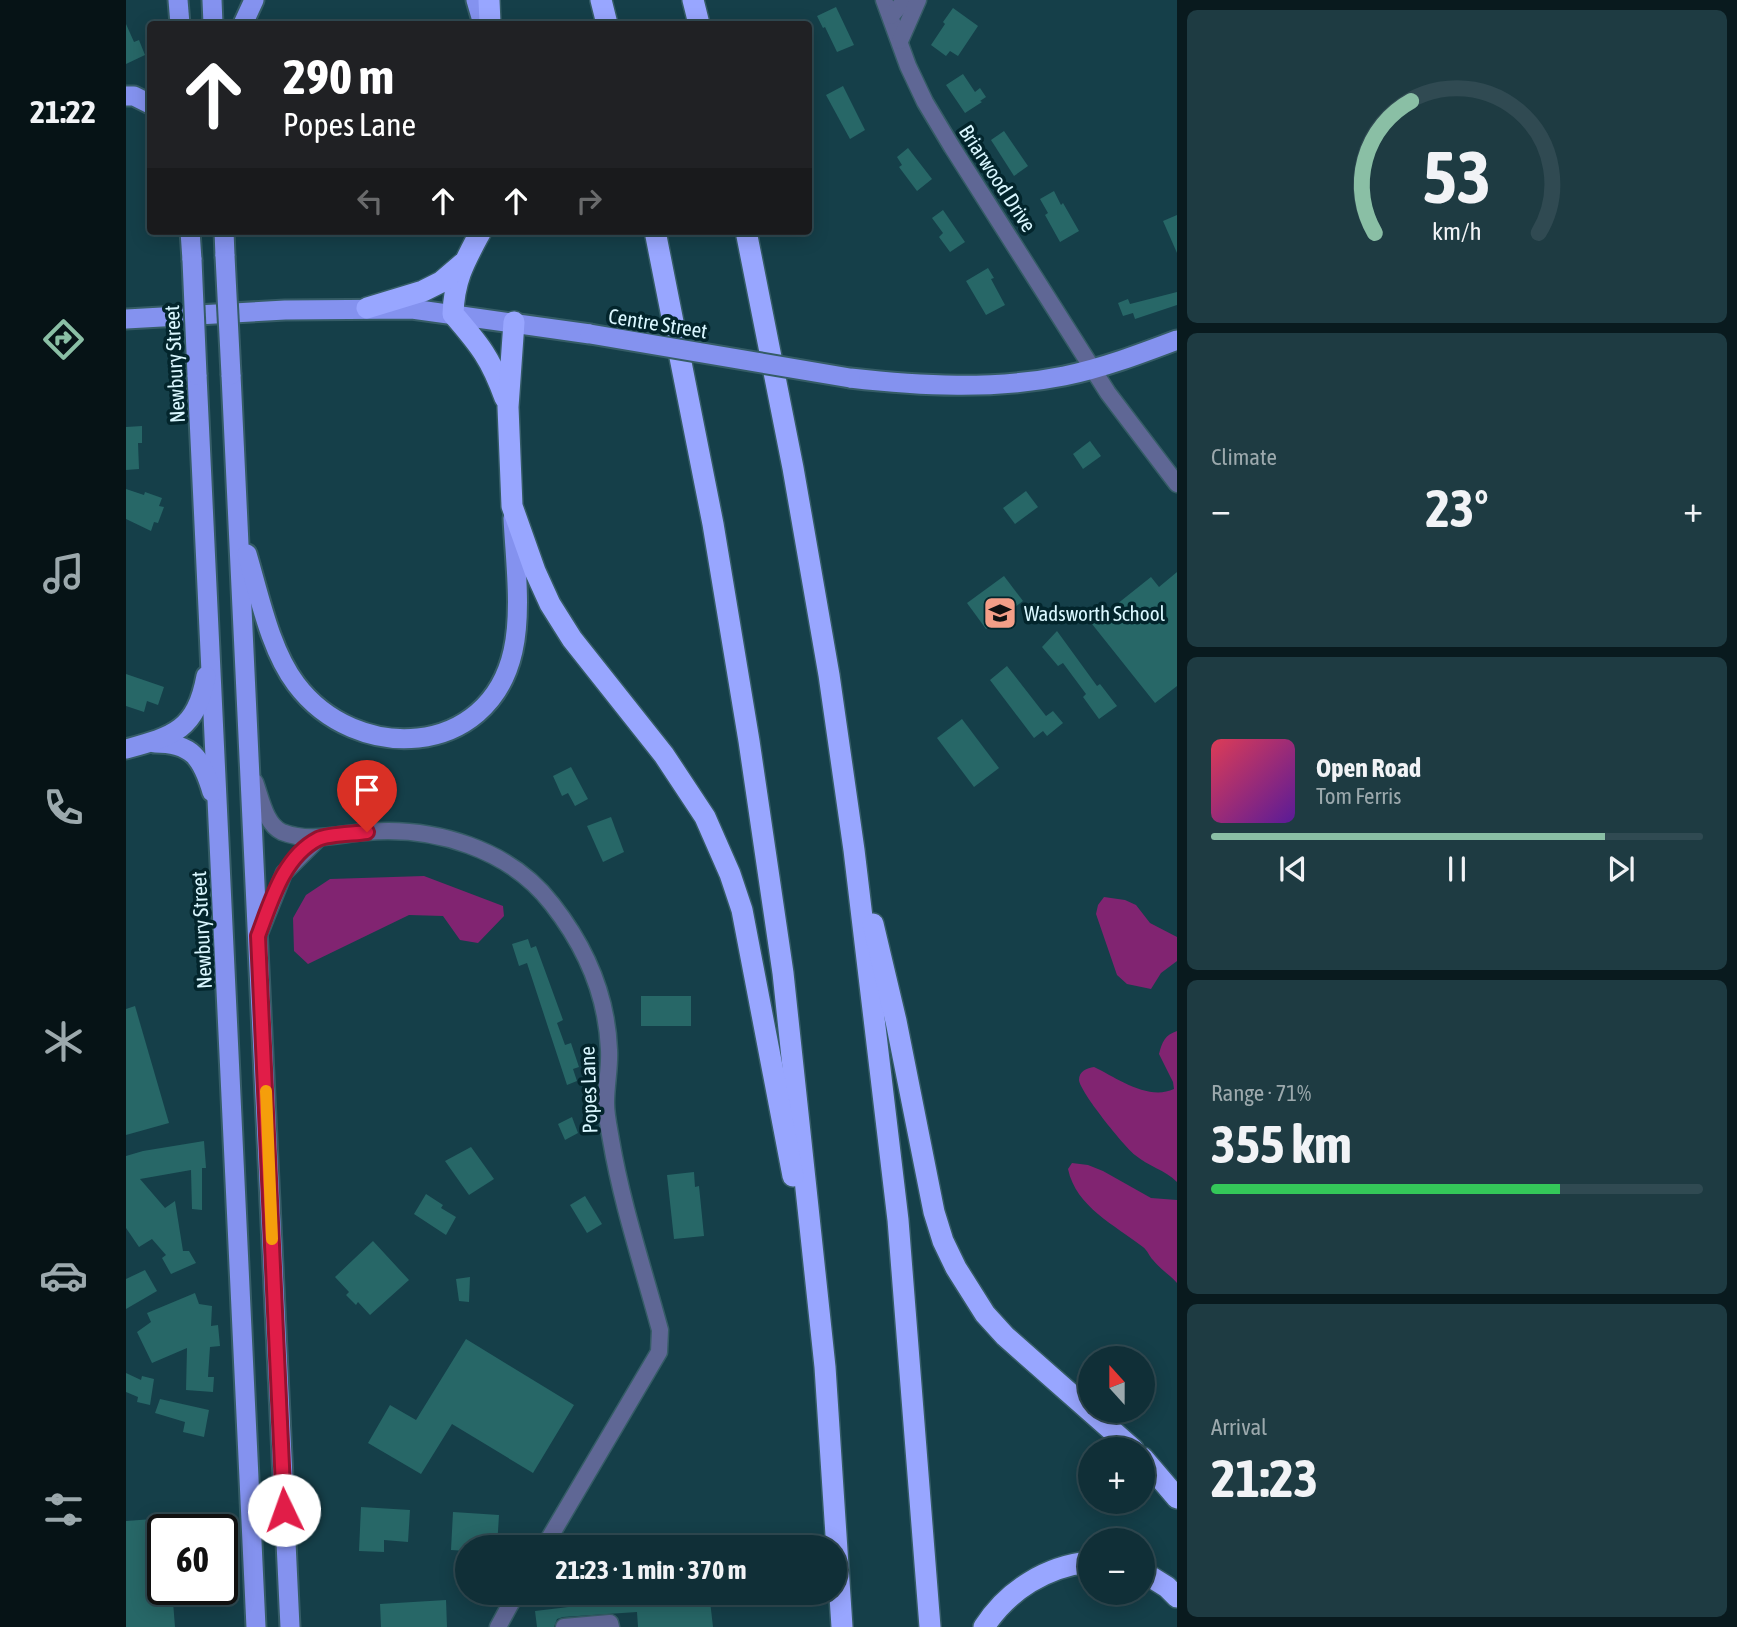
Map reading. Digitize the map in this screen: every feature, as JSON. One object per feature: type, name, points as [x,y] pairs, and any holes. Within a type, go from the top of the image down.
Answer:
[{"type":"highway","points":[[489,0],[490,21]]},
{"type":"highway","points":[[601,0],[606,21]]},
{"type":"highway","points":[[693,0],[698,21]]},
{"type":"highway","points":[[479,235],[462,264],[454,291],[453,314],[482,348],[496,373],[508,407]]},
{"type":"highway","points":[[656,235],[713,524],[783,973],[819,1309],[842,1627]]},
{"type":"highway","points":[[747,235],[793,468],[829,676],[854,850],[898,1220],[930,1627]]},
{"type":"highway","points":[[367,308],[423,291],[441,282],[462,264]]},
{"type":"highway","points":[[513,322],[508,407],[512,506],[550,604],[598,675],[647,733],[685,785],[705,817],[730,874],[742,910],[819,1309]]},
{"type":"highway","points":[[854,850],[897,1021],[934,1212],[943,1241],[956,1268],[985,1314],[1005,1336],[1119,1437]]},
{"type":"highway","points":[[1155,1472],[1177,1498]]},
{"type":"highway","points":[[984,1627],[1005,1602],[1027,1584],[1060,1567],[1078,1564]]},
{"type":"highway","points":[[1155,1580],[1177,1597]]},
{"type":"main road","points":[[178,0],[180,21]]},
{"type":"main road","points":[[212,0],[213,21]]},
{"type":"main road","points":[[244,21],[254,0]]},
{"type":"main road","points":[[476,0],[482,21]]},
{"type":"main road","name":"Newbury Street","points":[[190,235],[256,1627]]},
{"type":"main road","points":[[224,235],[290,1627]]},
{"type":"main road","name":"Centre Street","points":[[126,319],[285,310],[412,309],[590,334],[850,378],[929,385],[963,385],[1061,376],[1093,369],[1177,340]]},
{"type":"main road","points":[[238,528],[269,625],[295,683],[328,715],[350,727],[368,735],[402,740],[436,734],[471,718],[488,705],[508,671],[514,650],[516,624],[512,506]]},
{"type":"main road","points":[[126,749],[171,736],[190,718],[205,684],[211,655]]},
{"type":"main road","points":[[150,743],[181,745],[198,758],[212,789],[219,825]]},
{"type":"street","name":"Briarwood Drive","points":[[884,0],[908,66],[932,113],[1093,369],[1177,484]]},
{"type":"street","points":[[891,16],[905,0]]},
{"type":"street","points":[[900,41],[918,0]]},
{"type":"street","name":"Popes Lane","points":[[250,770],[262,806],[271,822],[281,831],[319,838],[395,831],[444,837],[487,853],[530,880],[551,902],[588,960],[606,1023],[609,1051],[606,1107],[611,1142],[636,1252],[660,1330],[660,1341],[659,1352],[551,1535]]},
{"type":"street","points":[[258,936],[284,873],[319,838]]},
{"type":"street","points":[[498,1627],[510,1605]]},
{"type":"street","points":[[564,1627],[610,1623],[611,1627]]},
{"type":"shaded area","points":[[424,876],[503,906],[504,916],[478,943],[460,940],[443,916],[409,915],[308,964],[294,951],[293,918],[306,895],[330,879]]},
{"type":"shaded area","points":[[1104,897],[1125,900],[1136,905],[1150,923],[1177,937],[1177,961],[1161,973],[1151,989],[1127,984],[1117,975],[1096,914]]},
{"type":"shaded area","points":[[1177,1031],[1177,1182],[1129,1150],[1094,1107],[1081,1086],[1079,1077],[1086,1069],[1094,1067],[1143,1090],[1164,1092],[1174,1089],[1159,1054],[1165,1040]]},
{"type":"shaded area","points":[[1072,1163],[1103,1171],[1151,1198],[1177,1200],[1177,1283],[1143,1247],[1088,1205],[1072,1182],[1068,1169]]},
{"type":"building","points":[[836,7],[854,45],[837,52],[817,16]]},
{"type":"building","points":[[953,8],[978,26],[958,56],[950,51],[946,56],[931,45]]},
{"type":"building","points":[[126,24],[134,42],[139,40],[145,55],[126,64]]},
{"type":"building","points":[[963,74],[975,92],[980,88],[986,97],[965,113],[946,85]]},
{"type":"building","points":[[843,86],[865,130],[850,139],[826,95]]},
{"type":"building","points":[[1004,131],[1028,166],[1014,176],[991,140]]},
{"type":"building","points":[[908,148],[932,179],[917,191],[899,167],[902,165],[897,157]]},
{"type":"building","points":[[1054,191],[1079,231],[1060,242],[1045,215],[1048,213],[1040,199]]},
{"type":"building","points":[[943,210],[965,242],[950,252],[939,237],[943,233],[932,218]]},
{"type":"building","points":[[1177,215],[1177,253],[1163,221]]},
{"type":"building","points":[[988,268],[1005,305],[986,315],[966,281]]},
{"type":"building","points":[[1177,292],[1177,305],[1135,319],[1133,313],[1123,316],[1118,303],[1128,299],[1130,304]]},
{"type":"building","points":[[142,426],[142,443],[138,443],[139,469],[126,470],[126,427]]},
{"type":"building","points":[[1090,441],[1101,456],[1083,469],[1073,454]]},
{"type":"building","points":[[126,489],[162,498],[159,506],[164,507],[158,523],[154,522],[151,531],[126,519]]},
{"type":"building","points":[[1026,491],[1038,507],[1015,524],[1003,508]]},
{"type":"building","points":[[1177,572],[1177,686],[1155,703],[1092,624],[1151,577],[1159,587]]},
{"type":"building","points":[[1004,576],[1023,601],[986,629],[967,603]]},
{"type":"building","points":[[1057,631],[1097,686],[1100,684],[1117,706],[1099,719],[1083,697],[1086,694],[1063,663],[1058,666],[1042,647]]},
{"type":"building","points":[[1007,666],[1046,716],[1053,711],[1063,723],[1047,736],[1043,731],[1034,738],[990,680]]},
{"type":"building","points":[[126,674],[164,687],[158,705],[147,701],[144,712],[126,706]]},
{"type":"building","points":[[962,719],[999,768],[974,787],[937,738]]},
{"type":"building","points":[[571,767],[588,799],[575,806],[568,793],[562,796],[553,776]]},
{"type":"building","points":[[611,817],[624,852],[603,862],[587,826]]},
{"type":"building","points":[[528,939],[531,948],[536,946],[563,1020],[557,1023],[565,1045],[571,1043],[579,1067],[573,1069],[577,1081],[567,1085],[527,963],[519,966],[512,944]]},
{"type":"building","points":[[641,996],[691,996],[691,1026],[641,1026]]},
{"type":"building","points":[[135,1006],[169,1123],[126,1135],[126,1009]]},
{"type":"building","points":[[572,1117],[578,1133],[565,1140],[558,1124]]},
{"type":"building","points":[[204,1141],[206,1168],[202,1168],[202,1210],[192,1209],[191,1170],[140,1179],[165,1208],[175,1201],[183,1251],[189,1251],[196,1263],[171,1274],[162,1258],[166,1255],[152,1239],[139,1247],[126,1228],[126,1156]]},
{"type":"building","points":[[471,1147],[494,1179],[469,1195],[445,1161]]},
{"type":"building","points":[[694,1172],[695,1187],[699,1186],[704,1236],[674,1239],[667,1175]]},
{"type":"building","points":[[426,1194],[456,1217],[446,1235],[414,1214]]},
{"type":"building","points":[[585,1196],[602,1224],[587,1233],[570,1205]]},
{"type":"building","points":[[373,1241],[409,1280],[370,1315],[358,1302],[356,1305],[346,1295],[349,1292],[335,1277]]},
{"type":"building","points":[[145,1270],[157,1291],[126,1309],[126,1279]]},
{"type":"building","points":[[470,1277],[469,1302],[459,1301],[456,1279]]},
{"type":"building","points":[[195,1293],[199,1304],[212,1306],[211,1326],[218,1325],[220,1346],[210,1347],[208,1377],[214,1377],[213,1392],[186,1390],[187,1348],[152,1363],[137,1332],[151,1322],[147,1313]]},
{"type":"building","points":[[466,1339],[574,1405],[533,1473],[452,1424],[421,1474],[368,1443],[390,1405],[416,1420]]},
{"type":"building","points":[[126,1373],[141,1380],[142,1376],[154,1379],[150,1405],[137,1402],[138,1397],[126,1392]]},
{"type":"building","points":[[160,1399],[209,1410],[204,1437],[183,1432],[185,1422],[155,1413]]},
{"type":"building","points":[[361,1507],[410,1510],[408,1542],[384,1540],[384,1552],[359,1551]]},
{"type":"building","points":[[453,1512],[499,1515],[498,1535],[455,1535],[455,1550],[451,1550]]},
{"type":"building","points":[[147,1519],[147,1605],[173,1605],[175,1627],[126,1627],[126,1521]]},
{"type":"building","points":[[446,1600],[447,1627],[381,1627],[380,1604]]},
{"type":"building","points":[[585,1605],[710,1605],[713,1627],[638,1627],[637,1612],[563,1617],[557,1619],[554,1627],[537,1627],[535,1611]]},
{"type":"slow traffic","points":[[266,1091],[272,1239]]},
{"type":"place","name":"Wadsworth School","points":[[1000,613]]},
{"type":"route","points":[[284,1510],[258,936],[278,884],[296,858],[319,838],[367,832]]}]
